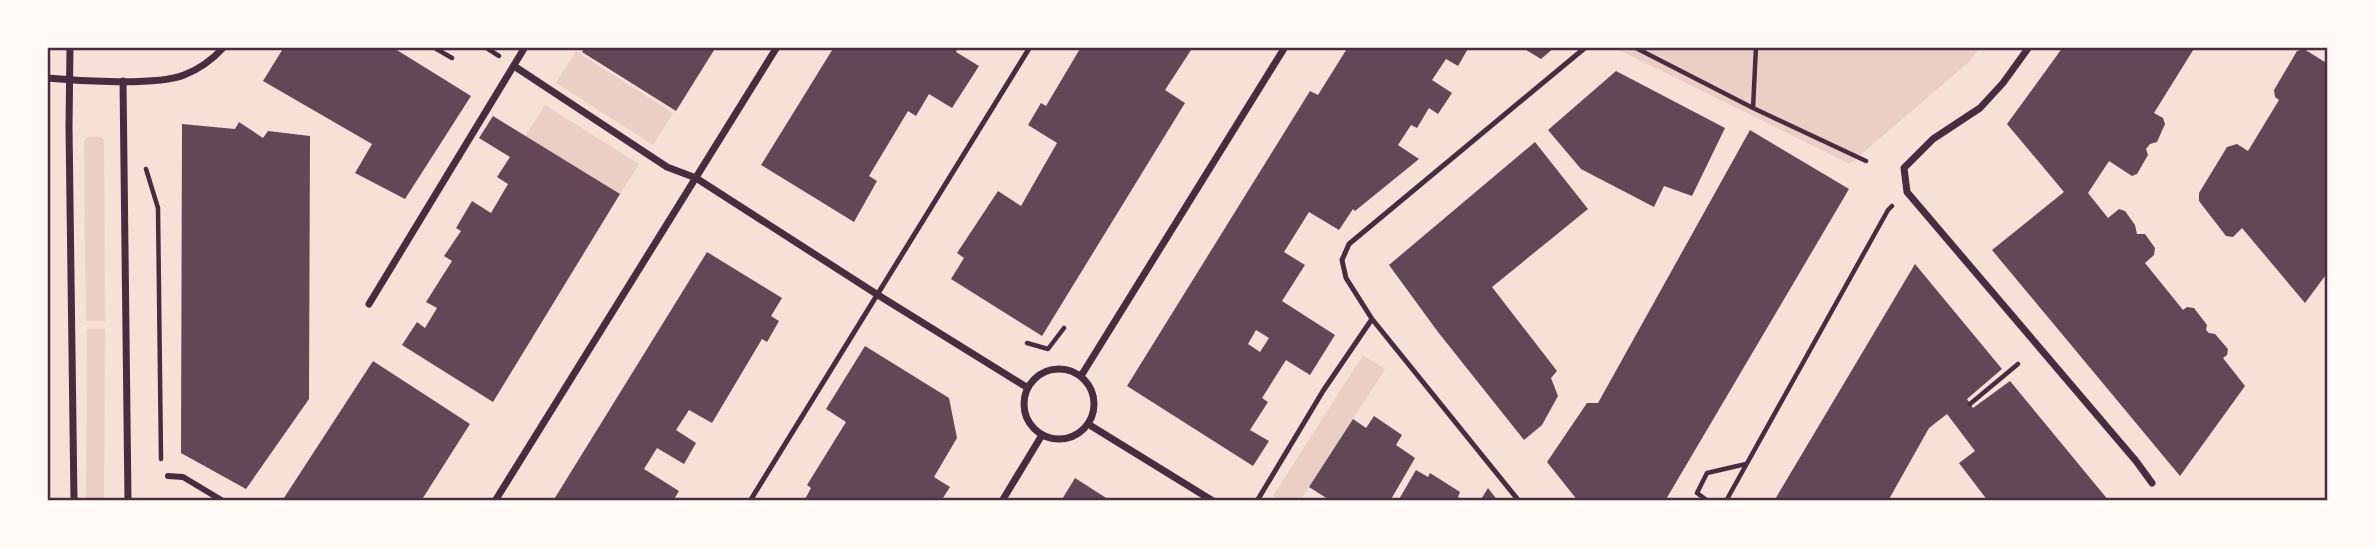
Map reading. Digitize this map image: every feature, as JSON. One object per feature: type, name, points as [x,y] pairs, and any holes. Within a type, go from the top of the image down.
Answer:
[{"type":"street","points":[[70,47],[74,501]]},
{"type":"street","points":[[47,78],[163,80],[182,76],[209,62],[224,47]]},
{"type":"street","points":[[369,304],[525,47]]},
{"type":"street","points":[[495,501],[777,47]]},
{"type":"street","points":[[1081,376],[1284,47]]},
{"type":"street","points":[[2029,47],[2003,83],[1980,108],[1933,139],[1904,168],[1907,192],[2152,483]]},
{"type":"street","points":[[514,66],[667,167],[696,178],[1028,388]]},
{"type":"street","points":[[123,81],[128,501]]},
{"type":"street","points":[[1052,369],[1072,371],[1081,376],[1093,394],[1093,415],[1088,424],[1072,437],[1052,439],[1042,435],[1028,419],[1025,398],[1028,388],[1042,373],[1052,369]]},
{"type":"street","points":[[1088,424],[1213,501]]},
{"type":"street","points":[[1002,501],[1042,435]]},
{"type":"street","points":[[164,475],[183,477],[223,501]]},
{"type":"lane","points":[[750,501],[1030,47]]},
{"type":"lane","points":[[1519,501],[1372,319],[1346,278],[1342,260],[1349,244],[1586,47]]},
{"type":"lane","points":[[1256,501],[1323,391],[1372,319]]},
{"type":"path","points":[[433,47],[452,58]]},
{"type":"path","points":[[1634,47],[1866,161]]},
{"type":"path","points":[[1754,108],[1756,47]]},
{"type":"path","points":[[143,160],[158,208],[164,475]]},
{"type":"path","points":[[1726,501],[1888,210],[1907,192]]},
{"type":"path","points":[[1027,343],[1048,349],[1064,328]]},
{"type":"path","points":[[1970,404],[2018,364]]},
{"type":"path","points":[[1708,501],[1697,493],[1707,473],[1747,463]]},
{"type":"shaded area","points":[[1980,47],[1969,62],[1850,164],[1617,49]]},
{"type":"shaded area","points":[[576,51],[673,113],[653,145],[556,83]]},
{"type":"shaded area","points":[[545,105],[639,164],[620,194],[525,136]]},
{"type":"shaded area","points":[[87,137],[101,137],[104,140],[105,321],[86,321],[84,142]]},
{"type":"shaded area","points":[[87,329],[105,329],[104,501],[86,501]]},
{"type":"shaded area","points":[[1363,355],[1385,369],[1300,501],[1281,501],[1273,496]]},
{"type":"building","points":[[284,47],[392,47],[471,96],[405,199],[355,173],[372,144],[263,81]]},
{"type":"building","points":[[585,47],[716,47],[676,111],[582,52]]},
{"type":"building","points":[[834,47],[958,47],[956,52],[979,66],[952,108],[929,94],[916,116],[908,111],[869,176],[877,181],[854,222],[761,165]]},
{"type":"building","points":[[1081,47],[1193,47],[1165,90],[1185,103],[1042,336],[951,279],[964,258],[957,253],[998,191],[1021,206],[1057,143],[1028,125],[1041,103],[1046,106]]},
{"type":"building","points":[[1348,47],[1469,47],[1458,66],[1446,59],[1432,80],[1452,93],[1438,114],[1429,108],[1417,128],[1411,125],[1398,145],[1419,159],[1355,211],[1353,209],[1339,230],[1309,212],[1284,252],[1305,265],[1282,301],[1335,335],[1310,375],[1286,360],[1262,398],[1268,402],[1250,430],[1269,441],[1253,466],[1127,386],[1310,91],[1318,95]],"holes":[[[1256,330],[1269,338],[1260,352],[1248,344]]]},
{"type":"building","points":[[1521,47],[1555,47],[1541,59]]},
{"type":"building","points":[[2063,47],[2195,47],[2154,113],[2163,118],[2165,124],[2157,142],[2146,149],[2148,155],[2137,174],[2132,176],[2109,161],[2088,193],[2108,218],[2119,209],[2125,211],[2135,225],[2137,234],[2145,234],[2155,248],[2154,255],[2145,263],[2183,310],[2187,307],[2194,308],[2207,325],[2206,330],[2215,334],[2228,349],[2223,358],[2245,386],[2180,476],[1992,250],[2064,192],[2007,124]]},
{"type":"building","points":[[2304,49],[2328,64],[2328,272],[2305,303],[2242,228],[2233,237],[2226,236],[2199,201],[2199,193],[2227,147],[2237,144],[2248,151],[2279,100],[2275,97],[2274,90],[2297,51]]},
{"type":"building","points":[[1616,71],[1725,128],[1692,196],[1664,186],[1654,207],[1581,169],[1548,130]]},
{"type":"building","points":[[493,116],[620,194],[493,402],[402,345],[417,322],[425,328],[437,308],[426,302],[452,261],[444,256],[461,231],[456,228],[472,201],[491,213],[508,184],[497,177],[510,157],[479,138]]},
{"type":"building","points":[[239,122],[263,138],[268,131],[310,136],[309,399],[246,489],[181,453],[182,124],[235,129]]},
{"type":"building","points":[[1750,130],[1849,189],[1665,501],[1578,501],[1547,462],[1587,403],[1598,403]]},
{"type":"building","points":[[1535,142],[1588,209],[1492,287],[1557,371],[1551,378],[1558,396],[1542,425],[1524,440],[1438,332],[1389,265]]},
{"type":"building","points":[[707,252],[782,298],[771,316],[779,321],[767,342],[762,339],[712,423],[689,410],[676,430],[696,443],[684,464],[657,448],[644,469],[679,491],[673,501],[553,501]]},
{"type":"building","points":[[1915,264],[2002,369],[1967,399],[1973,408],[2010,381],[2109,501],[1988,501],[1959,463],[1975,451],[1947,414],[1929,428],[1888,501],[1774,501]]},
{"type":"building","points":[[865,346],[949,398],[957,438],[934,477],[950,487],[941,501],[804,501],[811,488],[807,485],[846,422],[826,409]]},
{"type":"building","points":[[373,361],[470,424],[421,501],[282,501]]},
{"type":"building","points":[[1374,416],[1402,435],[1396,445],[1415,458],[1390,501],[1331,501],[1309,487],[1353,419],[1366,428]]},
{"type":"building","points":[[1416,470],[1428,477],[1430,473],[1460,492],[1458,497],[1465,501],[1398,501]]},
{"type":"building","points":[[1075,478],[1111,501],[1061,501]]},
{"type":"building","points":[[1488,488],[1498,501],[1480,501]]}]
